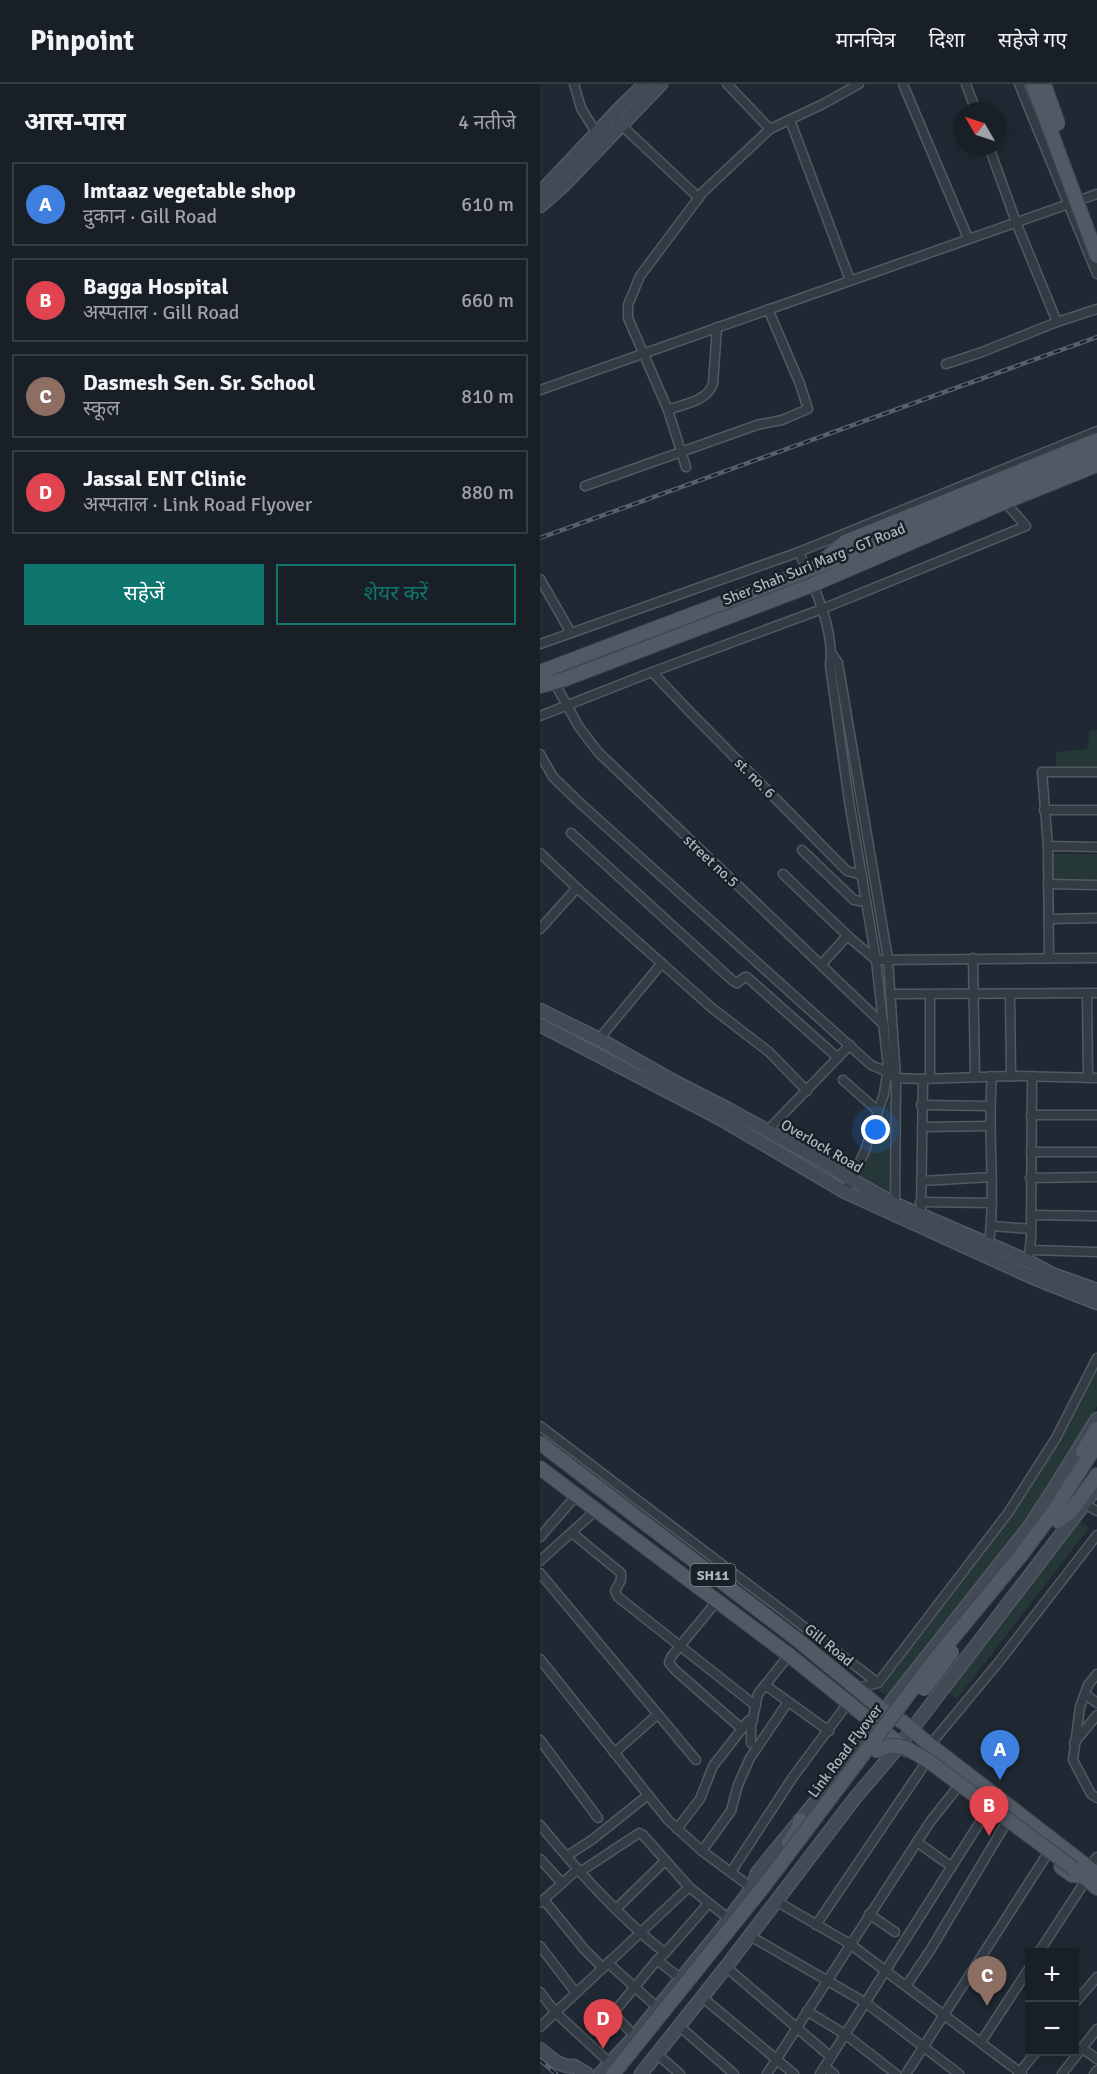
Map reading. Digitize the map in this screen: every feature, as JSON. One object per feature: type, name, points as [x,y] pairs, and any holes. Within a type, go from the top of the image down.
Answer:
[{"type":"main road","points":[[1026,84],[1030,94],[1045,91]]},
{"type":"main road","points":[[1033,84],[1045,91],[1097,233]]},
{"type":"main road","points":[[1045,91],[1097,256]]},
{"type":"main road","points":[[813,568],[845,542],[1097,440]]},
{"type":"main road","name":"Sher Shah Suri Marg - GT Road","points":[[540,672],[813,568],[1097,452]]},
{"type":"main road","name":"Sher Shah Suri Marg - GT Road","points":[[540,686],[812,585],[1097,465]]},
{"type":"main road","points":[[1097,1429],[1056,1495],[1056,1516],[1071,1511],[1097,1475]]},
{"type":"main road","name":"Gill Road","points":[[540,1443],[799,1641],[884,1711],[903,1722],[1089,1873]]},
{"type":"main road","name":"Link Road Flyover","points":[[612,2068],[758,1887],[933,1662],[1056,1516],[1097,1444]]},
{"type":"main road","name":"Link Road Flyover","points":[[625,2074],[877,1751],[1097,1460]]},
{"type":"main road","name":"SH11","points":[[540,1468],[789,1655],[900,1745],[1046,1856],[1072,1875],[1089,1873]]},
{"type":"main road","points":[[877,1751],[891,1745],[907,1748],[1089,1873]]},
{"type":"main road","points":[[758,1887],[799,1828],[800,1820]]},
{"type":"street","points":[[574,84],[581,108],[597,134]]},
{"type":"street","points":[[540,206],[580,169],[645,84]]},
{"type":"street","points":[[540,193],[597,134],[661,84]]},
{"type":"street","points":[[727,84],[770,129]]},
{"type":"street","points":[[686,466],[668,410],[628,318],[628,305],[632,291],[653,256],[699,198],[770,129],[859,84]]},
{"type":"street","points":[[903,84],[968,238]]},
{"type":"street","points":[[966,84],[973,102]]},
{"type":"street","points":[[1019,84],[1097,274]]},
{"type":"street","points":[[617,120],[699,198]]},
{"type":"street","points":[[790,120],[850,280]]},
{"type":"street","points":[[992,156],[1016,222],[1057,322]]},
{"type":"street","points":[[540,390],[1097,194]]},
{"type":"street","points":[[585,486],[756,425],[782,420],[808,409],[800,384],[768,309]]},
{"type":"street","points":[[946,364],[1097,309]]},
{"type":"street","points":[[668,410],[703,397],[709,392],[713,384],[717,327]]},
{"type":"street","points":[[540,644],[799,552],[1097,430]]},
{"type":"street","points":[[540,716],[822,609],[1026,526],[1005,502]]},
{"type":"street","points":[[799,552],[813,568],[812,585],[822,609],[832,654],[838,663],[888,959],[895,1204]]},
{"type":"street","points":[[540,579],[571,633]]},
{"type":"street","points":[[832,654],[830,665],[849,801],[876,960],[891,1076],[864,1153],[845,1192]]},
{"type":"street","name":"st. no. 6","points":[[652,672],[847,871],[862,875]]},
{"type":"street","name":"street no.5","points":[[554,682],[585,737],[598,752],[884,1025]]},
{"type":"street","points":[[540,754],[553,777],[580,804],[871,1065],[891,1076],[926,1079],[992,1076],[1092,1078],[1087,993]]},
{"type":"street","points":[[1049,958],[1048,846],[1042,772],[1097,772]]},
{"type":"street","points":[[1044,810],[1097,810]]},
{"type":"street","points":[[571,833],[734,981],[737,983],[747,977],[838,1058]]},
{"type":"street","points":[[1048,846],[1097,847]]},
{"type":"street","points":[[802,850],[854,900],[866,902]]},
{"type":"street","points":[[540,853],[712,1008],[769,1052],[807,1091]]},
{"type":"street","points":[[783,874],[847,936],[876,960],[1097,958]]},
{"type":"street","points":[[1048,884],[1097,885]]},
{"type":"street","points":[[540,930],[577,888]]},
{"type":"street","points":[[1049,919],[1097,918]]},
{"type":"street","points":[[821,965],[847,936]]},
{"type":"street","points":[[973,958],[975,1077]]},
{"type":"street","points":[[599,1039],[662,963]]},
{"type":"street","points":[[890,994],[1097,993]]},
{"type":"street","points":[[930,994],[926,1079],[921,1105],[921,1208],[992,1203]]},
{"type":"street","points":[[1010,994],[1011,1076]]},
{"type":"street","name":"Overlock Road","points":[[540,1010],[599,1039],[826,1163],[895,1204],[921,1208],[989,1244],[1029,1255],[1052,1274],[1097,1290]]},
{"type":"street","name":"Overlock Road","points":[[540,1025],[721,1119],[845,1192],[1036,1280],[1097,1303]]},
{"type":"street","points":[[767,1131],[850,1045]]},
{"type":"street","points":[[989,1244],[992,1177],[989,1106],[992,1076]]},
{"type":"street","points":[[1032,1076],[1029,1255],[1097,1252]]},
{"type":"street","points":[[843,1080],[878,1111]]},
{"type":"street","points":[[921,1105],[989,1106]]},
{"type":"street","points":[[1031,1115],[1097,1115]]},
{"type":"street","points":[[922,1127],[990,1126]]},
{"type":"street","points":[[1031,1152],[1097,1152]]},
{"type":"street","points":[[921,1181],[992,1177]]},
{"type":"street","points":[[1030,1178],[1097,1177]]},
{"type":"street","points":[[1031,1215],[1097,1216]]},
{"type":"street","points":[[991,1226],[1031,1229]]},
{"type":"street","points":[[1036,1280],[1042,1267]]},
{"type":"street","points":[[856,1689],[878,1683],[1008,1513],[1056,1438],[1097,1358]]},
{"type":"street","points":[[600,2074],[612,2068],[681,1978],[758,1887],[757,1874],[830,1784],[884,1711],[1029,1527],[1097,1419]]},
{"type":"street","points":[[540,1426],[878,1683]]},
{"type":"street","points":[[641,2074],[855,1798],[900,1745],[1097,1486]]},
{"type":"street","points":[[540,1537],[576,1496]]},
{"type":"street","points":[[1084,1504],[1097,1511]]},
{"type":"street","points":[[540,1561],[595,1511]]},
{"type":"street","points":[[624,1532],[635,1516]]},
{"type":"street","points":[[572,1533],[621,1573],[621,1580],[615,1591],[618,1597],[756,1706]]},
{"type":"street","points":[[930,1745],[998,1663],[1097,1535]]},
{"type":"street","points":[[540,1573],[696,1760]]},
{"type":"street","points":[[717,1601],[671,1657],[671,1666],[742,1729]]},
{"type":"street","points":[[751,1743],[758,1694],[789,1655]]},
{"type":"street","points":[[540,1659],[677,1829],[730,1872],[758,1887]]},
{"type":"street","points":[[1097,1674],[1088,1685],[1085,1694],[1079,1716],[1073,1760],[1091,1794],[1097,1798]]},
{"type":"street","points":[[765,1684],[828,1731]]},
{"type":"street","points":[[1085,1694],[1097,1703]]},
{"type":"street","points":[[702,1851],[731,1811],[738,1785],[750,1758],[788,1702]]},
{"type":"street","points":[[730,1872],[793,1778],[848,1703]]},
{"type":"street","points":[[614,1753],[657,1715]]},
{"type":"street","points":[[1074,1744],[1097,1715]]},
{"type":"street","points":[[1079,1716],[1097,1731]]},
{"type":"street","points":[[677,1829],[700,1799],[712,1766],[748,1721],[753,1720]]},
{"type":"street","points":[[540,1740],[598,1818]]},
{"type":"street","points":[[816,1925],[925,1764]]},
{"type":"street","points":[[766,2074],[930,1822],[957,1788]]},
{"type":"street","points":[[567,1856],[593,1839],[648,1795]]},
{"type":"street","points":[[834,2074],[823,2071],[987,1811]]},
{"type":"street","points":[[540,1825],[579,1871],[616,1909],[640,1933],[665,1953]]},
{"type":"street","points":[[906,1986],[931,1949],[1005,1825]]},
{"type":"street","points":[[658,2008],[634,1986],[584,1949],[542,1902],[562,1883],[639,1833],[689,1887],[729,1919]]},
{"type":"street","points":[[917,1842],[952,1867]]},
{"type":"street","points":[[906,2074],[1046,1856]]},
{"type":"street","points":[[540,1859],[562,1883]]},
{"type":"street","points":[[616,1909],[665,1861]]},
{"type":"street","points":[[1042,1948],[1089,1873]]},
{"type":"street","points":[[542,2022],[556,2013],[689,1887]]},
{"type":"street","points":[[776,1901],[850,1944],[1020,2073],[1033,2056]]},
{"type":"street","points":[[635,2036],[618,2019],[615,2011],[634,1986],[708,1904]]},
{"type":"street","points":[[869,1914],[895,1932]]},
{"type":"street","points":[[750,1936],[866,2004],[924,2045],[959,2074]]},
{"type":"street","points":[[540,1946],[576,1994]]},
{"type":"street","points":[[657,1960],[681,1978]]},
{"type":"street","points":[[726,1967],[831,2057]]},
{"type":"street","points":[[981,2042],[1025,1974]]},
{"type":"street","points":[[1076,2002],[1097,1977]]},
{"type":"street","points":[[540,1992],[556,2013],[612,2068]]},
{"type":"street","points":[[702,1997],[794,2074]]},
{"type":"street","points":[[807,2012],[846,2035],[896,2074]]},
{"type":"street","points":[[680,2026],[734,2074]]},
{"type":"street","points":[[1062,2074],[1097,2030]]},
{"type":"street","points":[[1082,2048],[1097,2059]]},
{"type":"street","points":[[540,2049],[558,2063],[566,2067],[574,2066],[587,2074]]},
{"type":"street","points":[[657,2054],[680,2074]]},
{"type":"street","points":[[1094,2074],[1097,2070]]},
{"type":"shaded area","points":[[1090,730],[1097,730],[1097,768],[1056,767],[1056,752],[1087,749]]},
{"type":"shaded area","points":[[1050,854],[1097,854],[1097,884],[1051,887]]},
{"type":"shaded area","points":[[893,1090],[892,1193],[859,1177]]},
{"type":"shaded area","points":[[1097,1360],[1097,1406],[1079,1445],[1047,1492],[889,1697],[879,1691],[1009,1519],[1060,1437]]},
{"type":"shaded area","points":[[1075,1516],[1089,1528],[957,1699],[942,1687]]},
{"type":"railway","points":[[540,538],[1097,337]]},
{"type":"railway","points":[[540,2060],[556,2074]]},
{"type":"place","name":"Imtaaz vegetable shop","points":[[1000,1780]]},
{"type":"place","name":"Bagga Hospital","points":[[989,1836]]},
{"type":"place","name":"Dasmesh Sen. Sr. School","points":[[987,2006]]},
{"type":"place","name":"Jassal ENT Clinic","points":[[603,2049]]}]
